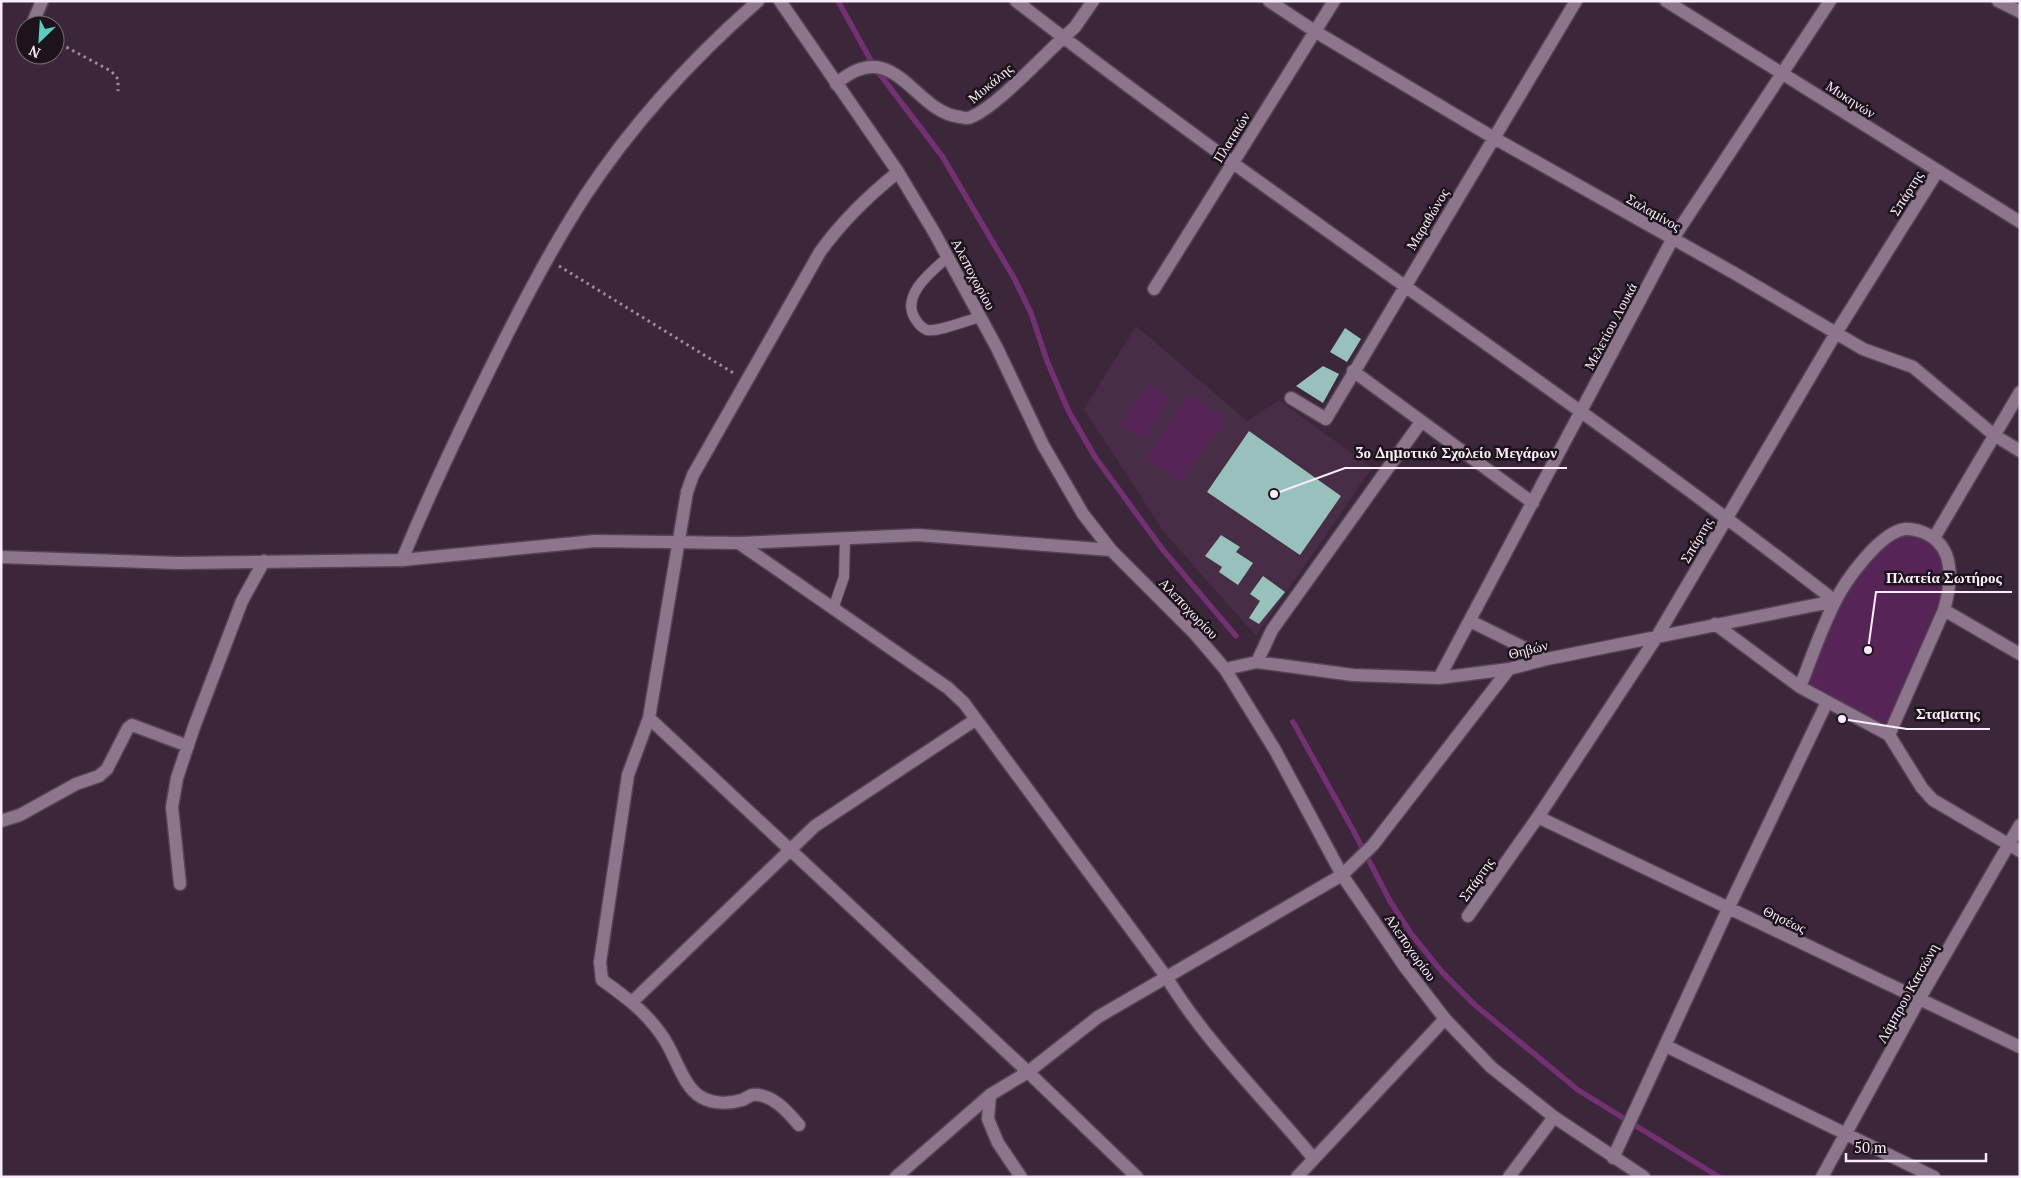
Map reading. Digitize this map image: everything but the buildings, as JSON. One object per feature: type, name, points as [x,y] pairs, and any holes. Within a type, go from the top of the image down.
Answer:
[{"type":"street","points":[[36,15],[42,1]]},
{"type":"street","points":[[402,560],[454,444],[548,258],[586,195],[622,144],[713,41],[758,1]]},
{"type":"street","name":"Αλεποχωρίου","points":[[780,1],[898,172],[948,257],[997,348],[1042,446],[1083,514],[1111,550],[1195,634],[1225,669],[1276,750],[1346,872],[1405,967],[1445,1019],[1491,1067],[1554,1117],[1644,1177]]},
{"type":"street","points":[[1016,1],[1063,38],[1232,162],[1726,517],[1835,601]]},
{"type":"street","name":"Μυκάλης","points":[[836,84],[844,76],[860,69],[875,68],[895,72],[949,116],[970,118],[987,108],[1063,38],[1074,27],[1093,1]]},
{"type":"street","name":"Σαλαμίνος","points":[[1269,1],[1316,32],[1494,138],[1672,240],[1734,273],[1863,349],[1914,367],[1994,435],[2020,451]]},
{"type":"street","name":"Πλαταιών","points":[[1154,289],[1334,1]]},
{"type":"street","name":"Μαραθώνος","points":[[1291,398],[1326,419],[1576,1]]},
{"type":"street","name":"Μυκηνών","points":[[1666,1],[1937,172],[2020,222]]},
{"type":"street","name":"Μελετίου Λουκά","points":[[1439,678],[1672,240],[1830,1]]},
{"type":"street","points":[[1998,1],[2018,7]]},
{"type":"street","points":[[799,1125],[779,1105],[762,1096],[752,1095],[727,1103],[701,1098],[690,1089],[664,1039],[632,1002],[602,980],[600,973],[628,775],[649,718],[686,492],[693,475],[820,252],[838,227],[867,197],[898,172]]},
{"type":"street","name":"Σπάρτης","points":[[1468,916],[1538,817],[1656,638],[1836,333],[1937,172]]},
{"type":"street","points":[[1353,371],[1533,503]]},
{"type":"street","points":[[1934,538],[2020,392]]},
{"type":"street","points":[[1257,662],[1272,630],[1421,422]]},
{"type":"street","points":[[1800,687],[1835,601],[1853,573],[1892,534],[1906,529],[1920,531],[1934,538],[1942,546],[1949,566],[1949,593],[1944,610],[1889,735]]},
{"type":"street","points":[[1,557],[178,563],[402,560],[632,540],[678,543],[739,543],[918,535],[1111,550]]},
{"type":"street","points":[[739,543],[948,688],[964,703],[1167,978],[1183,1004],[1248,1085],[1278,1116],[1314,1159]]},
{"type":"street","points":[[180,884],[172,808],[177,778],[242,601],[264,561]]},
{"type":"street","name":"Θηβών","points":[[1225,669],[1257,662],[1354,676],[1439,678],[1509,670],[1547,659],[1835,601]]},
{"type":"street","points":[[1944,610],[2020,654]]},
{"type":"street","points":[[1470,621],[1547,659]]},
{"type":"street","points":[[1715,624],[1800,687],[1889,735],[1922,788],[1933,800],[2020,851]]},
{"type":"street","points":[[896,1177],[990,1095],[1028,1072],[1098,1017],[1346,872],[1373,845],[1509,670]]},
{"type":"street","points":[[1613,1158],[1647,1088],[1728,909],[1827,702]]},
{"type":"street","points":[[649,718],[789,851],[1028,1072],[1137,1177]]},
{"type":"street","points":[[632,1002],[815,826],[839,808],[976,720]]},
{"type":"street","points":[[1,820],[20,815],[76,784],[99,776],[107,768],[128,728],[132,725],[188,746]]},
{"type":"street","name":"Θησέως","points":[[1538,817],[2020,1047]]},
{"type":"street","name":"Λάμπρου Κατσώνη","points":[[1822,1177],[1920,998],[2020,825]]},
{"type":"street","points":[[1297,1177],[1445,1019]]},
{"type":"street","points":[[1666,1046],[1934,1177]]},
{"type":"street","points":[[990,1095],[988,1119],[998,1143],[1021,1177]]},
{"type":"street","points":[[1509,1177],[1554,1117]]},
{"type":"lane","points":[[948,257],[918,287],[910,307],[913,316],[921,327],[928,330],[937,330],[980,317]]},
{"type":"lane","points":[[834,609],[844,576],[845,538]]},
{"type":"path","points":[[65,46],[111,71],[118,79],[118,91]]},
{"type":"path","points":[[548,258],[746,381]]},
{"type":"shaded area","points":[[1136,326],[1247,421],[1279,400],[1372,468],[1256,636],[1163,531],[1084,409]]},
{"type":"shaded area","points":[[1149,384],[1171,398],[1143,439],[1120,425]]},
{"type":"shaded area","points":[[1190,394],[1225,419],[1181,482],[1146,459]]},
{"type":"shaded area","points":[[1906,535],[1929,542],[1939,551],[1946,583],[1884,728],[1804,686],[1837,602],[1880,546]]},
{"type":"waterway","points":[[838,1],[875,68],[942,156],[1014,278],[1031,313],[1047,361],[1069,412],[1095,457],[1163,550],[1236,636]]},
{"type":"waterway","points":[[1293,722],[1390,901],[1412,935],[1442,972],[1475,1005],[1578,1090],[1719,1177]]},
{"type":"place","name":"3ο Δημοτικό Σχολείο Μεγάρων","points":[[1274,494]]},
{"type":"place","name":"Πλατεία Σωτήρος","points":[[1868,650]]},
{"type":"place","name":"Σταματης","points":[[1842,719]]}]
